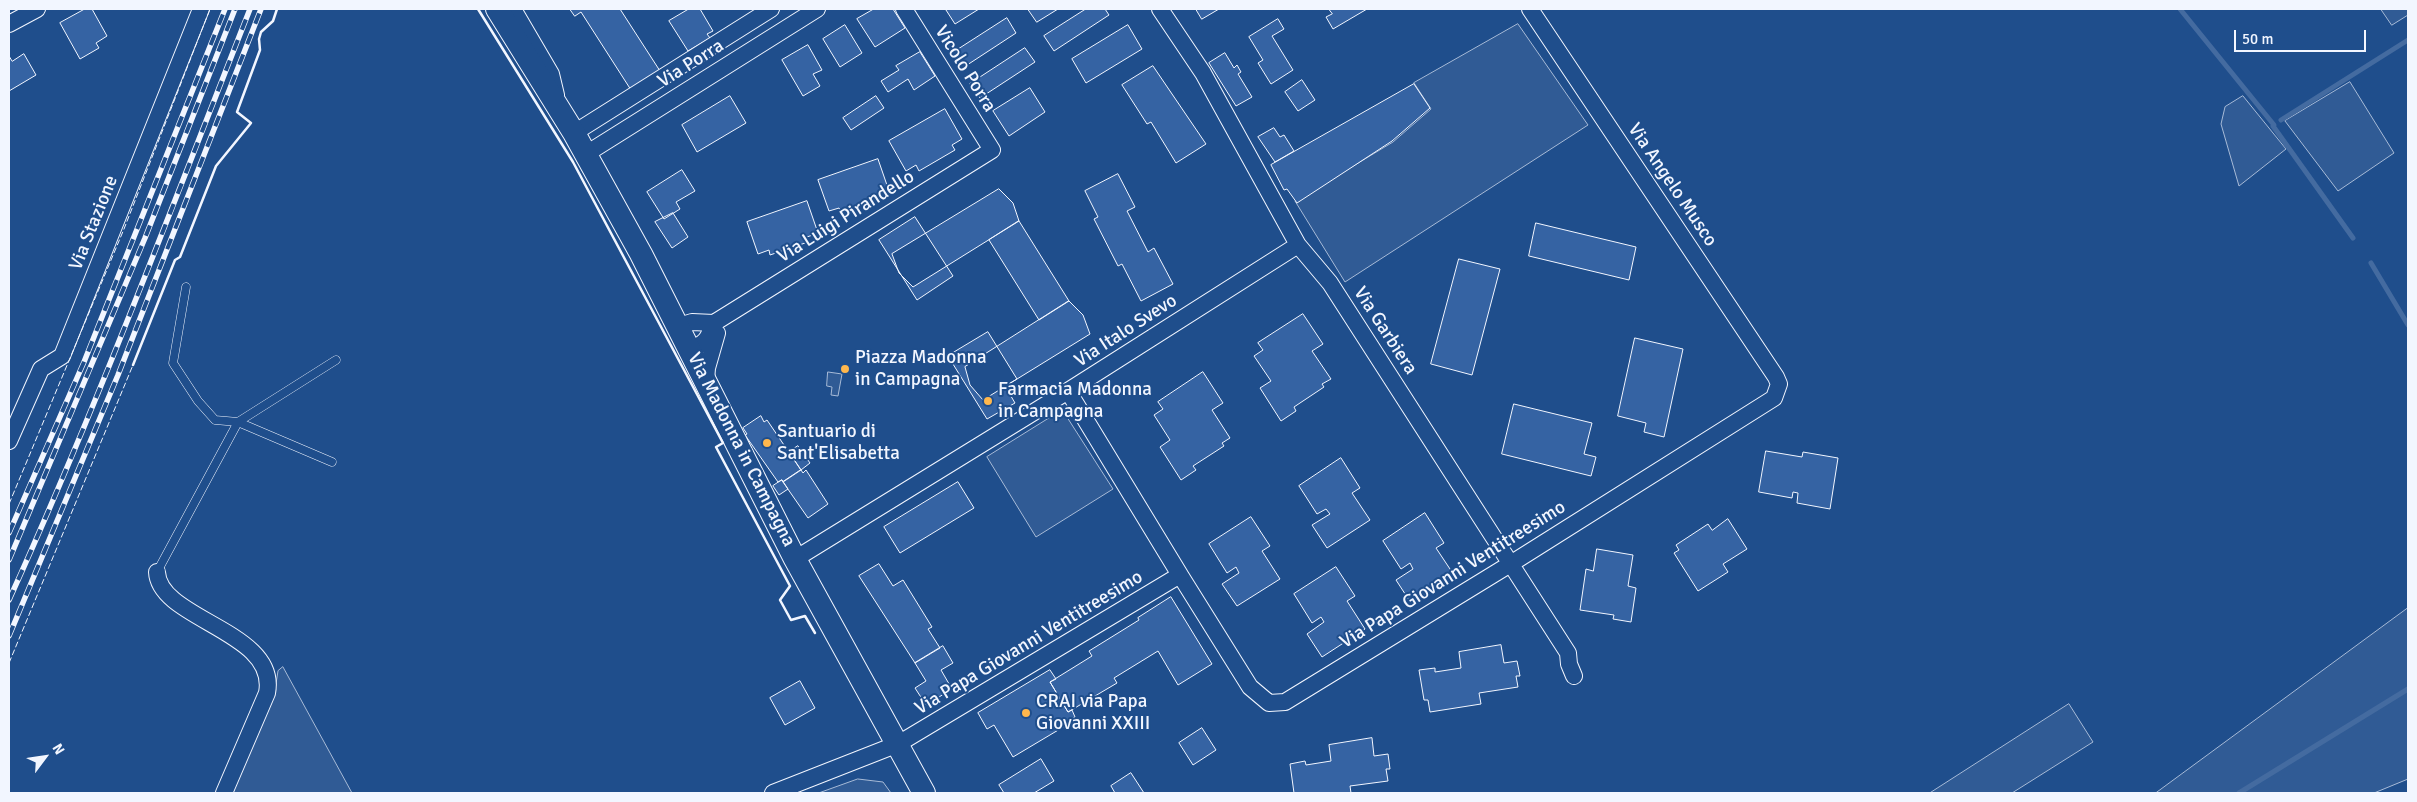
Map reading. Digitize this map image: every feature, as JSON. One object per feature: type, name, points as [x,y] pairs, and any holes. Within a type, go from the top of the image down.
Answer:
[{"type":"street","points":[[9,24],[37,9]]},
{"type":"street","name":"Via Stazione","points":[[9,441],[41,370],[62,356],[201,9]]},
{"type":"street","name":"Via Madonna in Campagna","points":[[496,9],[586,154],[679,326],[795,559],[924,793]]},
{"type":"street","name":"Via Madonna in Campagna","points":[[513,9],[551,74],[558,107]]},
{"type":"street","points":[[574,133],[771,9]]},
{"type":"street","name":"Via Porra","points":[[586,154],[817,9]]},
{"type":"street","name":"Vicolo Porra","points":[[904,9],[992,150]]},
{"type":"street","name":"Via Garbiera","points":[[1160,9],[1203,73],[1298,245],[1330,283],[1512,564],[1568,653],[1569,664],[1574,676]]},
{"type":"street","name":"Via Angelo Musco","points":[[1530,9],[1765,360],[1779,384]]},
{"type":"street","name":"Via Luigi Pirandello","points":[[689,348],[700,346],[705,342],[718,321],[992,150]]},
{"type":"street","name":"Via Italo Svevo","points":[[795,559],[1068,391],[1298,245]]},
{"type":"street","points":[[679,326],[692,322],[718,321],[708,362],[706,382]]},
{"type":"street","name":"Via Papa Giovanni Ventitreesimo","points":[[1068,391],[1250,687],[1262,699],[1277,704],[1292,698],[1512,564],[1774,398],[1779,384]]},
{"type":"street","points":[[157,572],[157,580],[169,596],[254,651],[266,669],[269,682],[267,693],[224,793]]},
{"type":"street","name":"Via Papa Giovanni Ventitreesimo","points":[[773,793],[898,744],[1180,575]]},
{"type":"lane","points":[[186,287],[173,363],[198,401],[216,420],[238,422],[332,462]]},
{"type":"lane","points":[[157,572],[238,422],[336,360]]},
{"type":"shaded area","points":[[2381,9],[2408,9],[2408,15],[2392,25]]},
{"type":"shaded area","points":[[1518,24],[1588,125],[1345,282],[1295,201],[1393,142],[1431,109],[1414,83]]},
{"type":"shaded area","points":[[2350,82],[2394,153],[2338,191],[2285,121]]},
{"type":"shaded area","points":[[2243,96],[2286,149],[2239,186],[2221,124],[2225,107]]},
{"type":"shaded area","points":[[828,372],[842,374],[838,396],[831,395],[832,387],[827,386]]},
{"type":"shaded area","points":[[1059,412],[1065,414],[1113,489],[1036,537],[987,457]]},
{"type":"shaded area","points":[[2408,608],[2408,779],[2374,793],[2156,793]]},
{"type":"shaded area","points":[[283,667],[352,793],[231,793],[275,690],[278,671]]},
{"type":"shaded area","points":[[2069,704],[2093,742],[2012,793],[1930,793]]},
{"type":"shaded area","points":[[858,779],[883,782],[891,793],[819,793]]},
{"type":"building","points":[[85,9],[92,9],[107,36],[96,43],[99,48],[80,59],[60,23]]},
{"type":"building","points":[[570,9],[620,9],[660,71],[631,90],[581,12],[575,16]]},
{"type":"building","points":[[689,9],[700,9],[713,31],[707,34],[710,38],[688,51],[669,21]]},
{"type":"building","points":[[874,9],[893,9],[905,28],[875,47],[857,19]]},
{"type":"building","points":[[979,9],[955,24],[946,10]]},
{"type":"building","points":[[1028,9],[1058,9],[1037,22]]},
{"type":"building","points":[[1086,9],[1105,9],[1109,15],[1054,51],[1044,36]]},
{"type":"building","points":[[1196,9],[1219,9],[1202,19]]},
{"type":"building","points":[[1329,9],[1367,9],[1333,29],[1326,17],[1332,14]]},
{"type":"building","points":[[1007,18],[1016,33],[961,69],[951,54]]},
{"type":"building","points":[[1278,19],[1284,29],[1272,36],[1293,70],[1271,84],[1258,63],[1263,60],[1249,37]]},
{"type":"building","points":[[845,25],[862,53],[840,67],[823,39]]},
{"type":"building","points":[[1128,25],[1142,49],[1086,83],[1072,59]]},
{"type":"building","points":[[808,45],[822,70],[813,74],[820,86],[803,96],[782,60]]},
{"type":"building","points":[[1025,48],[1035,62],[980,98],[970,84]]},
{"type":"building","points":[[920,52],[935,76],[914,90],[908,79],[888,92],[881,81],[899,70],[896,66]]},
{"type":"building","points":[[1225,53],[1234,68],[1237,65],[1241,72],[1238,74],[1252,97],[1236,106],[1209,63]]},
{"type":"building","points":[[24,54],[36,75],[9,91],[9,56],[12,61]]},
{"type":"building","points":[[1153,66],[1206,144],[1176,163],[1151,122],[1147,124],[1122,85]]},
{"type":"building","points":[[1302,80],[1315,100],[1298,111],[1285,92]]},
{"type":"building","points":[[1414,84],[1430,108],[1392,141],[1297,203],[1287,189],[1284,190],[1271,165]]},
{"type":"building","points":[[1030,88],[1045,112],[1009,136],[993,111]]},
{"type":"building","points":[[730,96],[746,123],[697,152],[682,125]]},
{"type":"building","points":[[876,96],[884,108],[851,130],[843,118]]},
{"type":"building","points":[[945,109],[962,139],[952,145],[955,150],[919,171],[916,165],[906,171],[889,141]]},
{"type":"building","points":[[1274,128],[1280,137],[1284,135],[1294,151],[1275,162],[1258,137]]},
{"type":"building","points":[[878,159],[889,191],[878,195],[879,199],[841,212],[839,208],[829,211],[818,180]]},
{"type":"building","points":[[682,170],[695,191],[676,202],[680,209],[664,219],[647,192]]},
{"type":"building","points":[[1118,174],[1135,207],[1127,211],[1148,252],[1154,248],[1173,284],[1141,301],[1122,264],[1118,266],[1094,219],[1098,217],[1085,191]]},
{"type":"building","points":[[999,189],[1013,203],[1019,221],[913,287],[899,273],[892,254]]},
{"type":"building","points":[[807,201],[818,233],[807,237],[808,242],[770,255],[769,250],[758,254],[747,222]]},
{"type":"building","points":[[673,213],[688,237],[672,248],[655,222]]},
{"type":"building","points":[[915,217],[953,276],[917,300],[879,240]]},
{"type":"building","points":[[1019,221],[1069,301],[1039,320],[989,240]]},
{"type":"building","points":[[1536,223],[1636,247],[1629,280],[1529,256]]},
{"type":"building","points":[[1459,259],[1500,269],[1472,375],[1431,364]]},
{"type":"building","points":[[1069,301],[1083,315],[1090,334],[983,400],[970,385],[965,367]]},
{"type":"building","points":[[1303,314],[1323,344],[1312,351],[1331,379],[1322,384],[1324,387],[1294,407],[1296,411],[1281,421],[1260,388],[1271,381],[1254,356],[1263,350],[1258,343]]},
{"type":"building","points":[[988,332],[1017,379],[1005,386],[1015,403],[987,419],[948,356]]},
{"type":"building","points":[[1635,338],[1683,349],[1664,437],[1644,432],[1646,423],[1618,416]]},
{"type":"building","points":[[1203,372],[1223,403],[1212,410],[1230,438],[1222,443],[1224,446],[1193,466],[1196,470],[1181,480],[1160,447],[1170,440],[1154,415],[1163,409],[1158,402]]},
{"type":"building","points":[[1514,404],[1592,423],[1584,454],[1596,457],[1591,476],[1502,454]]},
{"type":"building","name":"Santuario di Sant'Elisabetta","points":[[761,416],[764,422],[767,420],[801,470],[783,482],[782,480],[778,482],[745,435],[747,434],[743,428]]},
{"type":"building","points":[[798,446],[810,463],[801,470],[789,452]]},
{"type":"building","points":[[1766,451],[1802,457],[1803,452],[1838,458],[1830,509],[1797,503],[1798,493],[1793,492],[1792,498],[1759,492]]},
{"type":"building","points":[[1341,458],[1360,488],[1352,493],[1370,520],[1327,548],[1312,525],[1330,514],[1326,509],[1317,514],[1299,486]]},
{"type":"building","points":[[801,470],[803,473],[806,470],[828,504],[808,518],[783,482]]},
{"type":"building","points":[[782,480],[788,489],[779,495],[773,486]]},
{"type":"building","points":[[958,482],[974,508],[900,553],[884,527]]},
{"type":"building","points":[[1425,513],[1444,543],[1436,548],[1454,575],[1411,603],[1396,580],[1413,569],[1410,563],[1401,569],[1383,541]]},
{"type":"building","points":[[1251,517],[1270,546],[1262,551],[1280,579],[1237,606],[1222,584],[1239,573],[1236,567],[1227,573],[1209,544]]},
{"type":"building","points":[[1728,519],[1747,549],[1723,564],[1728,572],[1698,591],[1674,553],[1679,550],[1676,545],[1708,524],[1712,530]]},
{"type":"building","points":[[1597,549],[1633,555],[1628,586],[1636,588],[1631,622],[1613,619],[1614,615],[1580,610],[1586,569],[1593,571]]},
{"type":"building","points":[[879,564],[893,586],[903,580],[932,627],[928,629],[940,648],[915,663],[859,576]]},
{"type":"building","points":[[1336,567],[1355,596],[1347,601],[1365,629],[1322,657],[1307,634],[1324,622],[1321,617],[1312,623],[1294,594]]},
{"type":"building","points":[[1171,597],[1212,664],[1178,685],[1158,651],[1114,678],[1117,683],[1068,712],[1050,682],[1092,656],[1089,651],[1139,620],[1138,618]]},
{"type":"building","points":[[1501,645],[1504,663],[1517,661],[1520,676],[1516,676],[1518,687],[1479,693],[1481,704],[1430,712],[1428,700],[1424,700],[1419,670],[1435,668],[1435,672],[1461,668],[1459,652]]},
{"type":"building","points":[[943,646],[953,663],[941,670],[952,689],[926,705],[915,688],[926,681],[915,663]]},
{"type":"building","name":"CRAI via Papa Giovanni XXIII","points":[[1050,670],[1056,679],[1050,682],[1068,712],[1072,710],[1075,717],[1064,724],[1065,726],[1013,757],[994,725],[987,729],[978,713]]},
{"type":"building","points":[[800,681],[815,708],[785,725],[770,698]]},
{"type":"building","points":[[1202,728],[1216,750],[1193,765],[1179,743]]},
{"type":"building","points":[[1372,738],[1374,756],[1388,754],[1390,769],[1386,769],[1388,781],[1350,786],[1351,793],[1294,793],[1290,764],[1305,761],[1306,765],[1331,761],[1329,745]]},
{"type":"building","points":[[1041,759],[1054,781],[1034,793],[1004,793],[999,785]]},
{"type":"building","points":[[1131,773],[1144,793],[1115,793],[1111,786]]},
{"type":"waterway","points":[[2180,9],[2274,125]]},
{"type":"waterway","points":[[2281,120],[2408,40]]},
{"type":"waterway","points":[[2273,126],[2353,238]]},
{"type":"waterway","points":[[2371,263],[2408,325]]},
{"type":"waterway","points":[[2239,793],[2408,689]]},
{"type":"railway","points":[[9,533],[84,362],[225,9]]},
{"type":"railway","points":[[9,560],[145,238],[235,9]]},
{"type":"railway","points":[[9,600],[73,454],[163,232],[250,9]]},
{"type":"railway","points":[[9,636],[118,375],[261,9]]},
{"type":"fence","points":[[9,504],[124,229],[210,9]]},
{"type":"fence","points":[[9,663],[133,365]]},
{"type":"wall","points":[[133,365],[175,260],[180,257],[216,166],[251,123],[237,112],[260,50],[259,39],[261,32],[273,21],[277,9]]},
{"type":"wall","points":[[478,9],[573,162],[723,443],[716,447],[790,586],[780,600],[791,620],[805,616],[815,633]]},
{"type":"place","name":"Piazza Madonna in Campagna","points":[[845,369]]},
{"type":"place","name":"Farmacia Madonna in Campagna","points":[[988,401]]},
{"type":"place","name":"Santuario di Sant'Elisabetta","points":[[767,443]]},
{"type":"place","name":"CRAI via Papa Giovanni XXIII","points":[[1026,713]]}]
